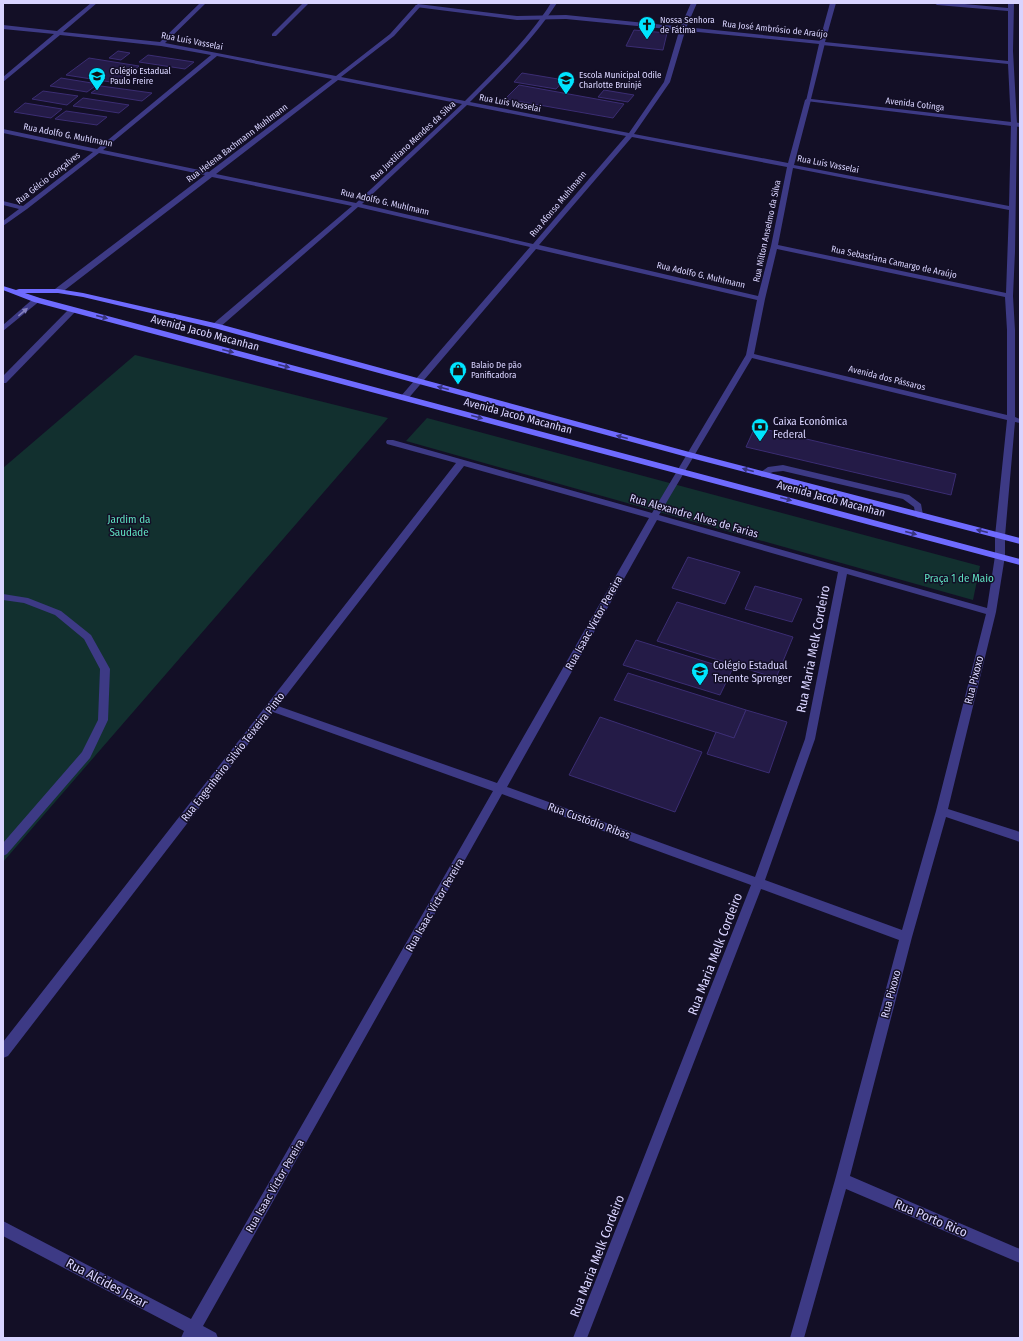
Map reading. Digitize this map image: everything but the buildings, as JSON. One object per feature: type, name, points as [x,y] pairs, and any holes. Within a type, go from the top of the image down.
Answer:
[{"type":"main road","name":"Avenida Jacob Macanhan","points":[[3,288],[37,300],[73,310],[1020,562]]},
{"type":"main road","name":"Avenida Jacob Macanhan","points":[[11,290],[58,291],[97,298],[216,326],[690,455],[1020,541]]},
{"type":"main road","points":[[58,291],[58,297],[64,307]]},
{"type":"street","points":[[3,80],[94,3]]},
{"type":"street","points":[[161,44],[203,3]]},
{"type":"street","points":[[274,35],[306,3]]},
{"type":"street","name":"Rua Justiliano Mendes da Silva","points":[[216,326],[358,205],[465,104],[506,64],[545,17],[554,3]]},
{"type":"street","name":"Rua Afonso Muhlmann","points":[[404,398],[630,134],[652,106],[667,82],[683,28],[694,3]]},
{"type":"street","name":"Rua Milton Anselmo da Silva","points":[[680,471],[750,355],[790,166],[833,3]]},
{"type":"street","points":[[937,3],[1012,7]]},
{"type":"street","name":"Rua José Ambrósio de Araújo","points":[[420,4],[516,18],[566,17],[1011,63]]},
{"type":"street","name":"Rua Helena Bachmann Muhlmann","points":[[58,291],[392,35],[420,4]]},
{"type":"street","name":"Rua Pixoxo","points":[[797,1338],[842,1180],[906,937],[942,811],[991,612],[1000,556],[1000,536],[1011,419],[1011,330],[1009,296],[1016,253],[1012,209],[1016,186],[1017,125],[1011,73],[1014,28],[1012,7]]},
{"type":"street","name":"Rua Luís Vasselai","points":[[3,27],[161,44],[1012,209]]},
{"type":"street","name":"Rua Gélcio Gonçalves","points":[[3,224],[99,150],[215,55]]},
{"type":"street","points":[[1011,73],[1020,74]]},
{"type":"street","name":"Avenida Cotinga","points":[[808,100],[1017,125]]},
{"type":"street","name":"Rua Adolfo G. Muhlmann","points":[[3,131],[358,205],[761,298]]},
{"type":"street","points":[[3,203],[25,208]]},
{"type":"street","name":"Rua Sebastiana Camargo de Araújo","points":[[774,246],[1009,296]]},
{"type":"street","points":[[3,329],[37,300]]},
{"type":"street","points":[[3,381],[73,310]]},
{"type":"street","points":[[1011,330],[1020,331]]},
{"type":"street","name":"Avenida dos Pássaros","points":[[750,355],[1020,421]]},
{"type":"street","name":"Rua Alexandre Alves de Farias","points":[[390,442],[991,612]]},
{"type":"street","name":"Rua Engenheiro Silvio Teixeira Pinto","points":[[3,1052],[462,462]]},
{"type":"street","points":[[762,474],[771,469],[783,468],[906,497],[918,506],[919,515]]},
{"type":"street","name":"Rua Isaac Victor Pereira","points":[[191,1334],[680,471]]},
{"type":"street","name":"Rua Maria Melk Cordeiro","points":[[580,1338],[758,883],[810,740],[843,571]]},
{"type":"street","points":[[3,597],[25,600],[58,613],[88,637],[105,669],[103,720],[86,756],[3,851]]},
{"type":"street","name":"Rua Custódio Ribas","points":[[271,707],[501,788],[906,937]]},
{"type":"street","points":[[942,811],[1020,837]]},
{"type":"street","name":"Rua Porto Rico","points":[[842,1180],[1020,1256]]},
{"type":"street","name":"Rua Alcides Jazar","points":[[3,1228],[191,1334],[211,1338]]},
{"type":"green space","name":"Jardim da Saudade","points":[[135,355],[388,418],[3,862],[3,468]]},
{"type":"green space","name":"Praça 1 de Maio","points":[[427,418],[980,566],[973,600],[406,441]]},
{"type":"place","name":"Nossa Senhora de Fátima","points":[[647,40]]},
{"type":"place","name":"Colégio Estadual Paulo Freire","points":[[97,91]]},
{"type":"place","name":"Escola Municipal Odile Charlotte Bruinjé","points":[[566,95]]},
{"type":"place","name":"Balaio De pão Panificadora","points":[[458,385]]},
{"type":"place","name":"Caixa Econômica Federal","points":[[760,442]]},
{"type":"place","name":"Colégio Estadual Tenente Sprenger","points":[[700,686]]}]
